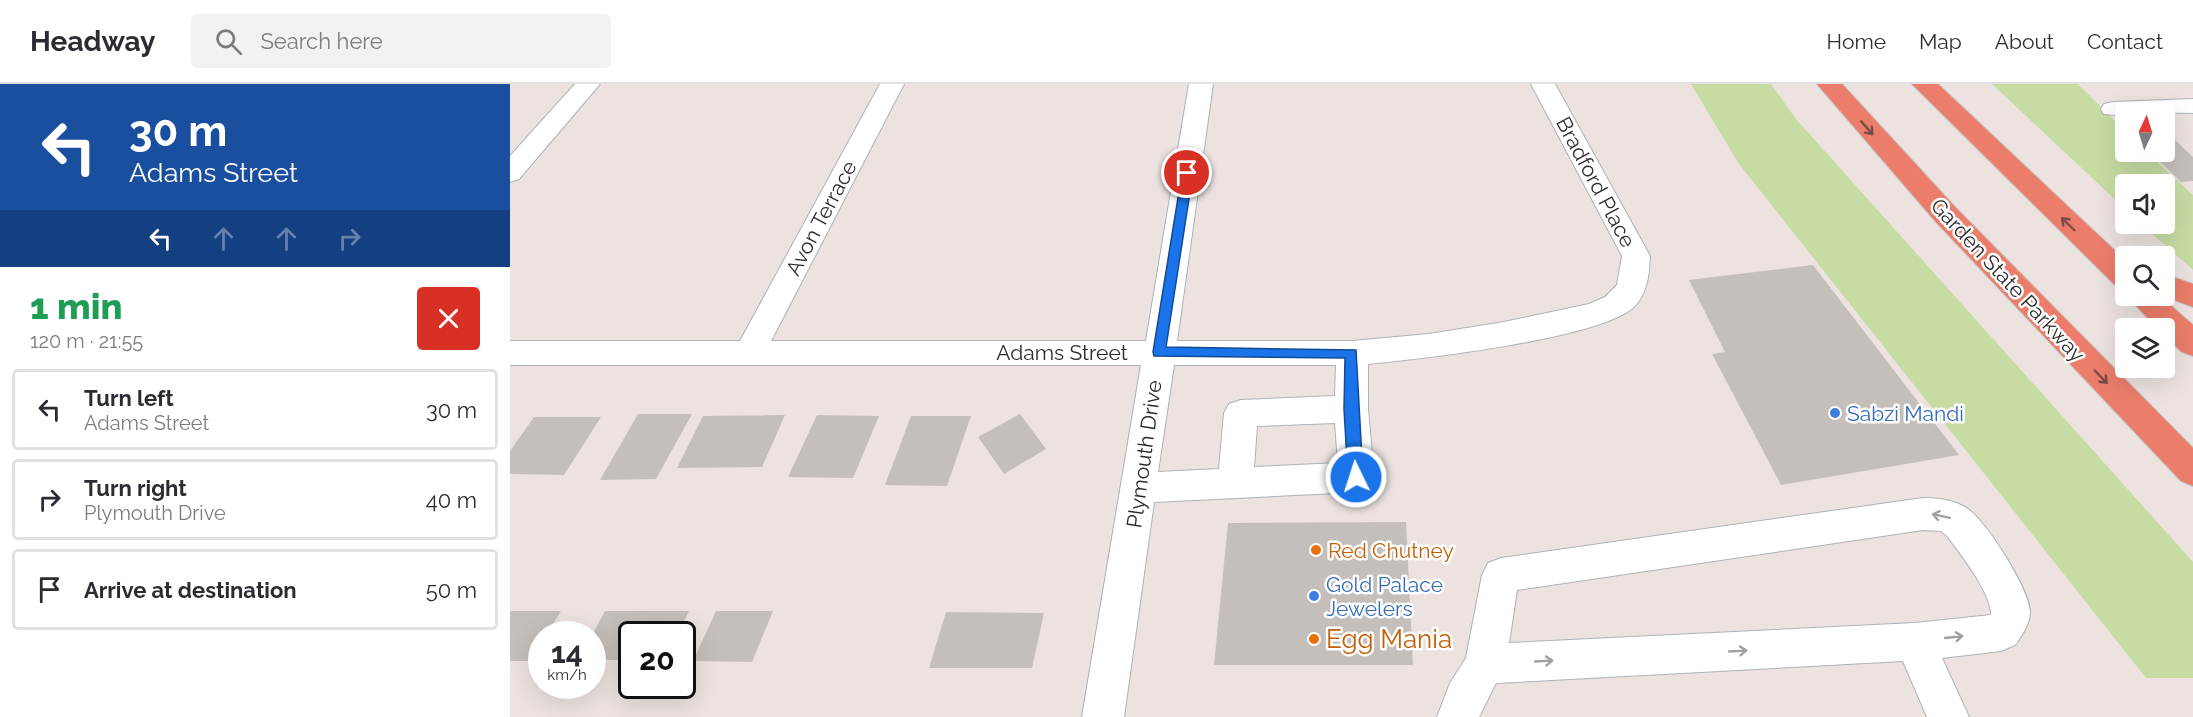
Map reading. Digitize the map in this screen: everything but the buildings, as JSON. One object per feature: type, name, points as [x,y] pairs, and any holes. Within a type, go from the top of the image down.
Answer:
[{"type":"highway","name":"Garden State Parkway","points":[[1829,84],[1946,215],[2193,471]]},
{"type":"highway","points":[[1924,84],[2114,262]]},
{"type":"highway","points":[[2175,289],[2193,296]]},
{"type":"highway","points":[[2153,306],[2193,344]]},
{"type":"street","points":[[510,173],[588,84]]},
{"type":"street","name":"Avon Terrace","points":[[750,351],[892,84]]},
{"type":"street","name":"Plymouth Drive","points":[[1103,717],[1201,84]]},
{"type":"street","name":"Bradford Place","points":[[1543,84],[1635,256],[1634,282],[1625,298],[1609,309]]},
{"type":"street","points":[[2113,109],[2193,106]]},
{"type":"street","name":"Adams Street","points":[[510,353],[750,351],[1352,353],[1418,348],[1500,336],[1609,309]]},
{"type":"street","points":[[1138,488],[1356,477],[1351,409],[1352,353]]},
{"type":"street","points":[[1235,482],[1240,412],[1351,409]]},
{"type":"street","points":[[1458,717],[1465,697],[1485,664],[1501,575],[1923,514],[1941,514],[1958,521],[2001,586],[2011,608],[2009,623],[2001,632],[1915,642],[1485,664]]},
{"type":"street","points":[[1915,642],[1948,717]]},
{"type":"green space","points":[[1691,84],[1771,84],[1796,119],[2193,562],[2193,678],[2146,678],[1739,164]]},
{"type":"green space","points":[[1992,84],[2078,84],[2115,121],[2115,162],[2158,162],[2171,174],[2115,174],[2115,200]]},
{"type":"green space","points":[[2175,178],[2193,195],[2193,270],[2175,254],[2175,246],[2166,246],[2152,234],[2175,234]]},
{"type":"place","name":"Sabzi Mandi","points":[[1835,413]]},
{"type":"place","name":"Red Chutney","points":[[1316,550]]},
{"type":"place","name":"Gold Palace Jewelers","points":[[1314,596]]},
{"type":"place","name":"Egg Mania","points":[[1314,639]]},
{"type":"route","points":[[1187,173],[1159,352],[1352,353],[1351,409],[1356,477]]}]
